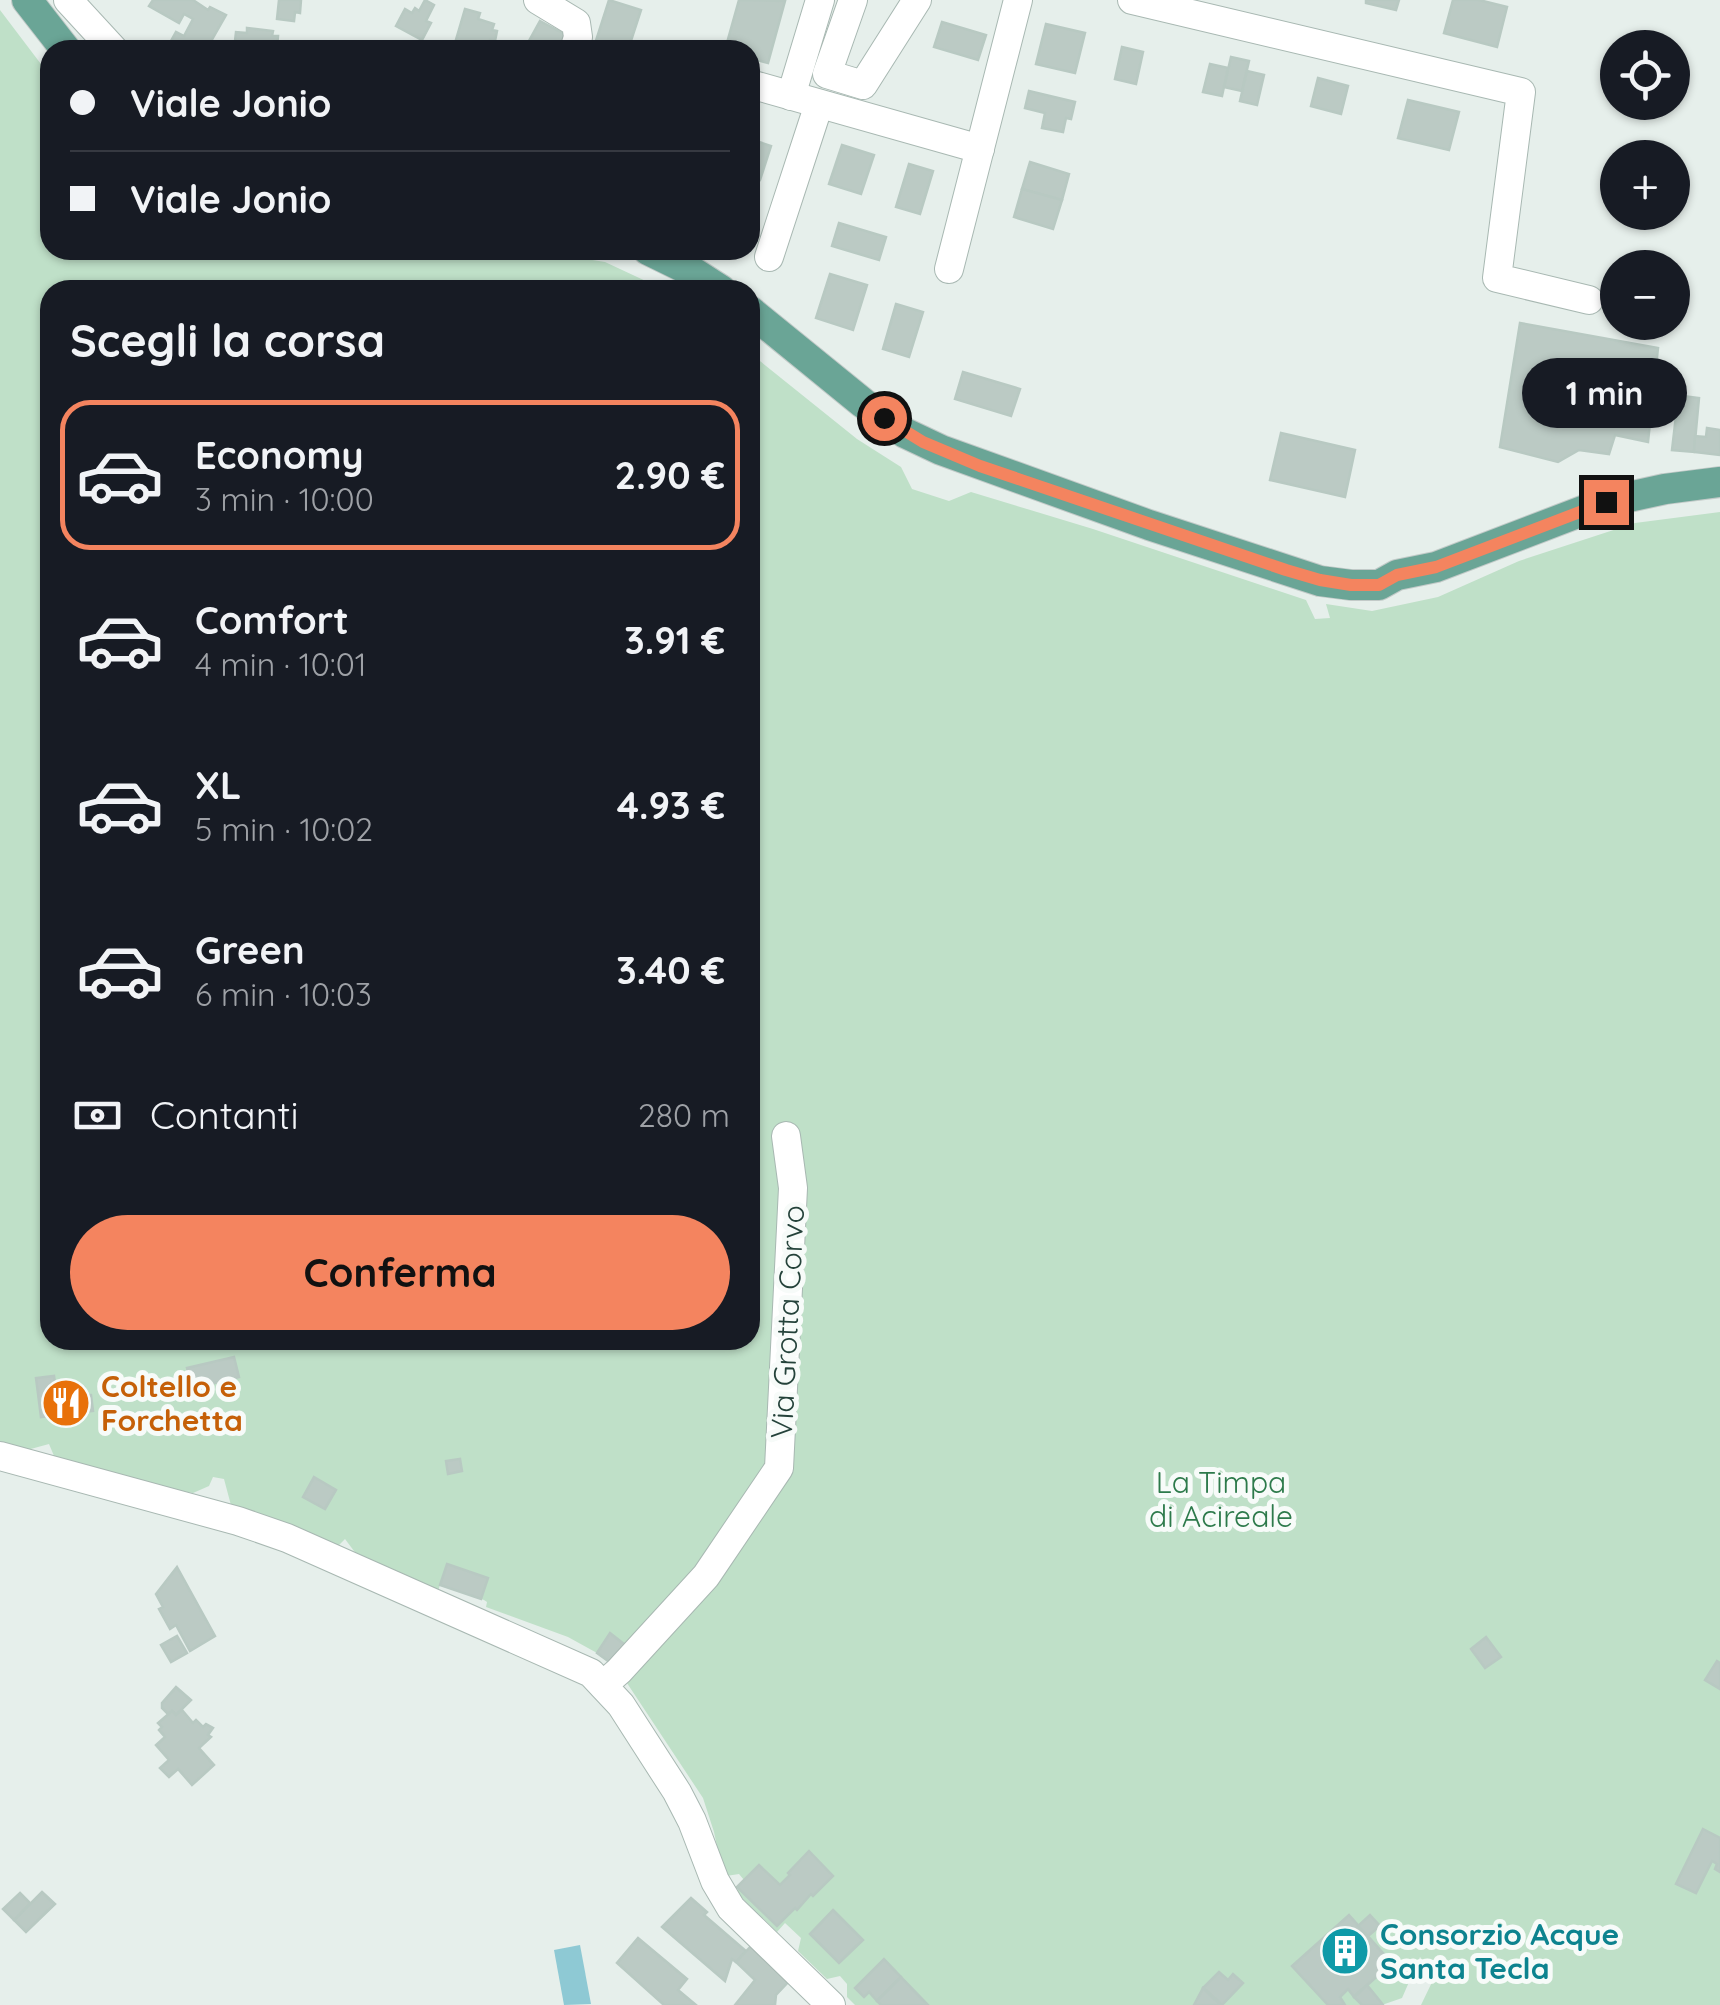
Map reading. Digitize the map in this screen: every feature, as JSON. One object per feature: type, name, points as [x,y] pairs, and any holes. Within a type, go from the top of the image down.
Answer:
[{"type":"main road","points":[[27,0],[58,40]]},
{"type":"main road","points":[[668,260],[705,280]]},
{"type":"main road","points":[[760,320],[862,403],[905,432],[942,450],[1150,525],[1320,580],[1379,585],[1397,575],[1450,562],[1606,502],[1720,482]]},
{"type":"street","points":[[69,0],[105,40]]},
{"type":"street","points":[[538,0],[576,23],[577,40]]},
{"type":"street","points":[[790,96],[820,0]]},
{"type":"street","points":[[853,0],[827,74],[863,86],[917,0]]},
{"type":"street","points":[[949,269],[1018,0]]},
{"type":"street","points":[[1132,0],[1521,92],[1497,278],[1588,300]]},
{"type":"street","points":[[760,87],[980,149]]},
{"type":"street","points":[[768,256],[819,104]]},
{"type":"street","name":"Via Grotta Corvo","points":[[603,1685],[706,1576],[779,1468],[794,1188],[786,1136]]},
{"type":"street","points":[[0,1456],[287,1538],[591,1674],[621,1705],[678,1792],[715,1881],[731,1908],[825,2003]]},
{"type":"green space","name":"La Timpa di Acireale","points":[[0,10],[40,63],[40,260],[592,260],[644,280],[40,280],[40,1350],[760,1350],[760,361],[857,439],[901,467],[912,489],[949,501],[971,492],[1093,529],[1306,600],[1315,619],[1330,618],[1326,604],[1372,611],[1438,597],[1519,561],[1635,523],[1720,512],[1720,2005],[1421,2005],[1435,1976],[1420,1957],[1402,1998],[1382,2005],[855,2005],[847,1997],[847,1984],[840,1976],[827,1979],[798,1951],[801,1938],[785,1923],[777,1932],[736,1892],[744,1880],[739,1874],[726,1876],[722,1870],[703,1798],[619,1671],[597,1653],[568,1637],[486,1607],[484,1600],[440,1585],[438,1591],[360,1559],[345,1539],[334,1550],[232,1509],[224,1479],[213,1477],[209,1486],[193,1493],[57,1463],[49,1444],[27,1450],[0,1443]]},
{"type":"water","points":[[580,1945],[591,2004],[564,2005],[554,1950]]},
{"type":"building","points":[[153,0],[193,0],[226,15],[212,40],[172,40],[176,32],[184,36],[193,19],[184,14],[179,23],[149,6]]},
{"type":"building","points":[[279,0],[301,0],[300,13],[295,12],[294,21],[277,19]]},
{"type":"building","points":[[425,0],[434,5],[422,40],[396,26],[405,9],[419,11]]},
{"type":"building","points":[[609,0],[641,10],[631,40],[596,40]]},
{"type":"building","points":[[739,0],[785,1],[768,63],[760,61],[760,40],[728,40]]},
{"type":"building","points":[[1366,0],[1399,0],[1396,10]]},
{"type":"building","points":[[1453,0],[1479,0],[1507,7],[1497,47],[1444,33]]},
{"type":"building","points":[[465,9],[480,13],[478,19],[494,24],[492,30],[497,31],[495,40],[456,40]]},
{"type":"building","points":[[540,21],[566,35],[563,40],[530,40]]},
{"type":"building","points":[[942,22],[986,35],[978,60],[934,47]]},
{"type":"building","points":[[1046,24],[1085,33],[1075,73],[1036,64]]},
{"type":"building","points":[[247,28],[273,31],[272,36],[278,36],[278,40],[235,40],[236,32],[247,33]]},
{"type":"building","points":[[1122,47],[1143,52],[1136,84],[1115,79]]},
{"type":"building","points":[[1231,57],[1249,61],[1242,91],[1224,87]]},
{"type":"building","points":[[1210,64],[1228,68],[1222,96],[1203,92]]},
{"type":"building","points":[[1247,71],[1264,75],[1257,105],[1240,101]]},
{"type":"building","points":[[1318,78],[1348,86],[1341,114],[1311,106]]},
{"type":"building","points":[[1029,91],[1075,102],[1063,132],[1042,128],[1045,113],[1025,108]]},
{"type":"building","points":[[1408,100],[1459,112],[1449,150],[1398,138]]},
{"type":"building","points":[[760,142],[771,146],[760,180]]},
{"type":"building","points":[[842,145],[874,155],[861,194],[829,184]]},
{"type":"building","points":[[1030,162],[1069,174],[1062,200],[1022,189]]},
{"type":"building","points":[[909,164],[933,171],[920,214],[896,207]]},
{"type":"building","points":[[1022,189],[1062,200],[1053,229],[1014,217]]},
{"type":"building","points":[[839,223],[886,237],[879,260],[832,246]]},
{"type":"building","points":[[830,274],[867,285],[853,330],[816,318]]},
{"type":"building","points":[[896,304],[923,312],[909,357],[883,349]]},
{"type":"building","points":[[1520,323],[1658,348],[1648,442],[1615,435],[1609,454],[1579,450],[1558,462],[1500,447]]},
{"type":"building","points":[[963,372],[1020,389],[1011,416],[955,399]]},
{"type":"building","points":[[1683,396],[1699,398],[1694,452],[1672,450],[1677,407],[1682,408]]},
{"type":"building","points":[[1707,428],[1720,430],[1720,455],[1694,452],[1695,436],[1706,437]]},
{"type":"building","points":[[1281,433],[1355,450],[1345,497],[1270,480]]},
{"type":"building","points":[[234,1357],[239,1377],[206,1385],[209,1393],[194,1397],[187,1368]]},
{"type":"building","name":"Coltello e Forchetta","points":[[54,1376],[56,1390],[84,1387],[85,1395],[91,1395],[93,1411],[41,1417],[36,1378]]},
{"type":"building","points":[[460,1459],[462,1471],[448,1474],[446,1461]]},
{"type":"building","points":[[314,1477],[336,1490],[325,1509],[303,1497]]},
{"type":"building","points":[[447,1564],[488,1578],[481,1599],[440,1585]]},
{"type":"building","points":[[177,1567],[215,1636],[190,1651],[176,1625],[170,1629],[156,1594]]},
{"type":"building","points":[[610,1633],[629,1648],[615,1666],[597,1653]]},
{"type":"building","points":[[177,1636],[187,1653],[171,1662],[161,1645]]},
{"type":"building","points":[[1486,1637],[1501,1657],[1485,1668],[1471,1649]]},
{"type":"building","points":[[1717,1661],[1720,1663],[1720,1689],[1705,1680]]},
{"type":"building","points":[[176,1687],[191,1700],[176,1715],[172,1711],[168,1714],[162,1703]]},
{"type":"building","points":[[182,1710],[193,1723],[196,1720],[203,1727],[206,1724],[213,1728],[208,1735],[211,1737],[199,1748],[214,1765],[192,1785],[178,1769],[169,1777],[160,1768],[169,1760],[156,1745],[165,1737],[158,1723],[172,1711],[176,1715]]},
{"type":"building","points":[[1703,1829],[1720,1838],[1720,1872],[1712,1861],[1696,1893],[1676,1884]]},
{"type":"building","points":[[809,1851],[833,1876],[777,1926],[737,1887],[759,1865],[780,1885]]},
{"type":"building","points":[[42,1892],[55,1904],[26,1932],[14,1920]]},
{"type":"building","points":[[20,1893],[30,1903],[14,1920],[3,1909]]},
{"type":"building","points":[[691,1898],[707,1912],[704,1915],[746,1951],[736,1962],[732,1959],[725,1981],[662,1927]]},
{"type":"building","points":[[833,1910],[863,1940],[839,1963],[810,1934]]},
{"type":"building","name":"Consorzio Acque Santa Tecla","points":[[1349,1915],[1399,1971],[1390,1979],[1383,1971],[1354,1997],[1348,1989],[1340,1997],[1345,2005],[1328,2005],[1292,1966]]},
{"type":"building","points":[[1370,1915],[1380,1926],[1368,1936],[1358,1926]]},
{"type":"building","points":[[638,1938],[687,1979],[678,1990],[696,2005],[664,2005],[617,1963]]},
{"type":"building","points":[[753,1944],[790,1980],[776,1995],[775,2005],[735,2005],[755,1980],[736,1962]]},
{"type":"building","points":[[884,1959],[901,1977],[877,2001],[869,1992],[864,1997],[855,1988]]},
{"type":"building","points":[[1219,1972],[1228,1980],[1233,1974],[1243,1983],[1222,2005],[1203,1988]]},
{"type":"building","points":[[901,1977],[928,2005],[881,2005],[877,2001]]},
{"type":"building","points":[[1367,1985],[1383,2005],[1362,2005],[1354,1997]]},
{"type":"building","points":[[1203,1988],[1221,2005],[1194,2005]]},
{"type":"place","name":"Coltello e Forchetta","points":[[66,1403]]},
{"type":"place","name":"Consorzio Acque Santa Tecla","points":[[1345,1951]]},
{"type":"route","points":[[884,418],[923,442],[980,466],[1286,570],[1351,585],[1379,585],[1397,575],[1436,567],[1606,502]]}]
